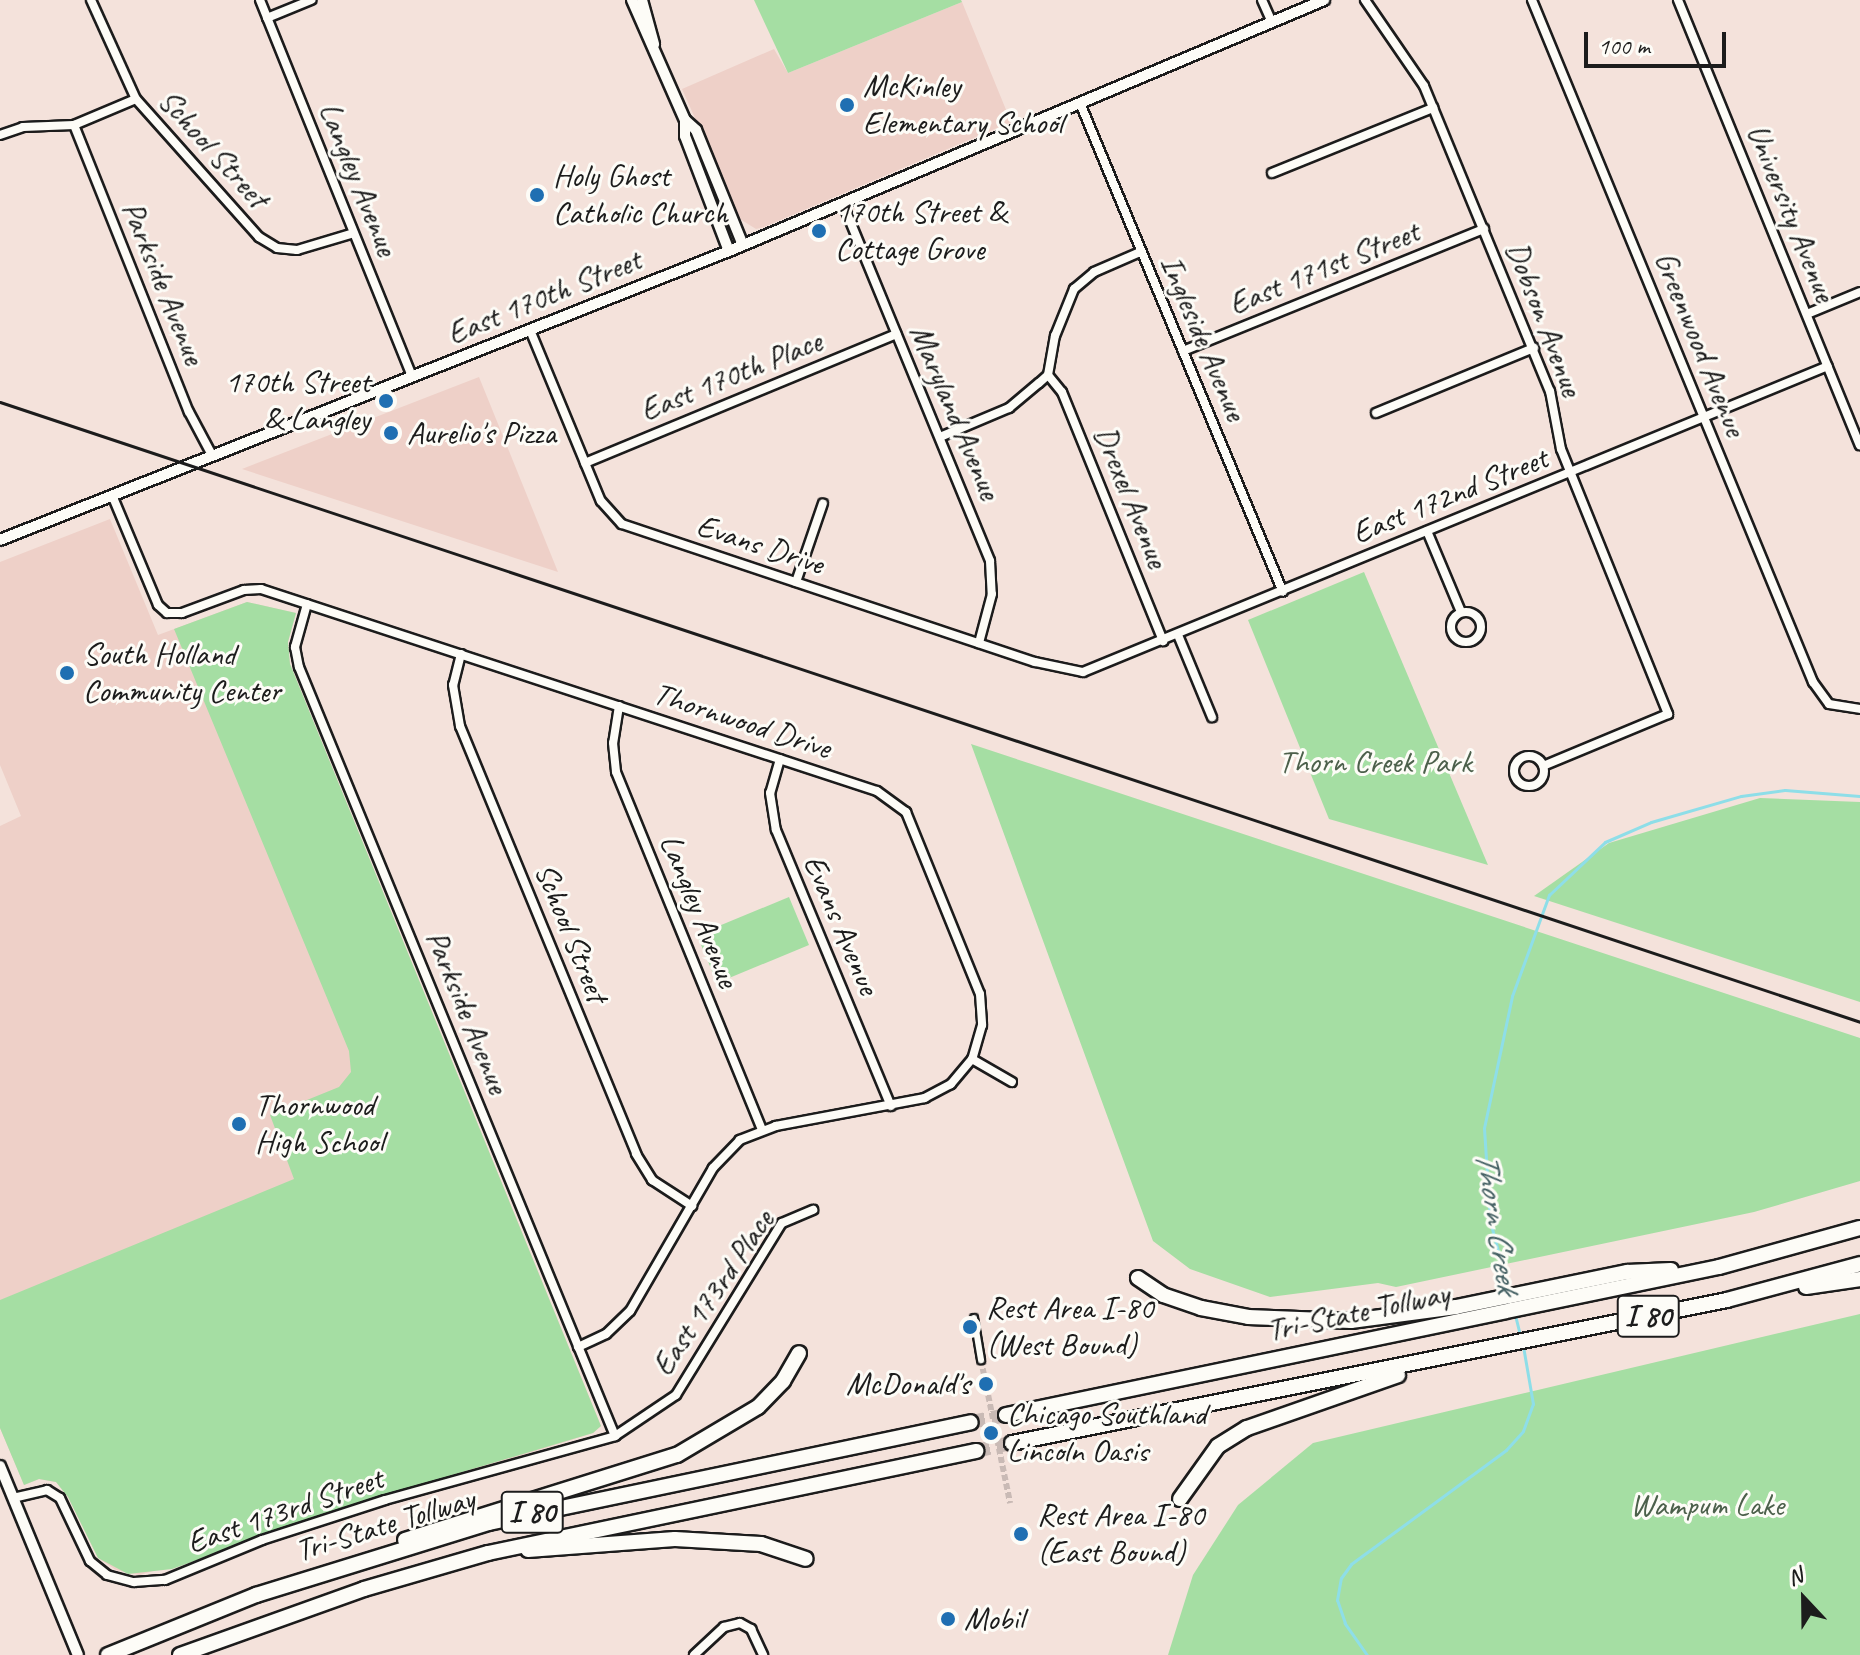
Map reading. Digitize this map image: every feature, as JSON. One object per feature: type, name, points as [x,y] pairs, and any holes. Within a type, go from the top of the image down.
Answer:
[{"type":"highway","name":"I 80","points":[[1457,1313],[1560,1292],[1627,1272],[1719,1267],[1860,1228]]},
{"type":"highway","name":"Tri-State Tollway","points":[[1012,1443],[1466,1355],[1727,1300],[1860,1264]]},
{"type":"highway","points":[[1138,1278],[1188,1304],[1248,1317],[1351,1321],[1457,1313]]},
{"type":"highway","points":[[1727,1300],[1860,1279]]},
{"type":"highway","name":"Tri-State Tollway","points":[[1006,1415],[1457,1313]]},
{"type":"highway","points":[[370,1558],[416,1534],[689,1449],[758,1407],[783,1381],[799,1353]]},
{"type":"highway","points":[[1180,1499],[1218,1446],[1247,1428],[1444,1359]]},
{"type":"highway","name":"Tri-State Tollway","points":[[108,1655],[256,1595],[370,1558],[561,1505],[971,1422]]},
{"type":"highway","name":"Tri-State Tollway","points":[[180,1655],[335,1598],[488,1553],[976,1451]]},
{"type":"highway","points":[[488,1553],[675,1539],[761,1544],[806,1559]]},
{"type":"street","name":"School Street","points":[[91,0],[136,99],[259,237],[277,248],[297,250],[354,233]]},
{"type":"street","name":"Langley Avenue","points":[[260,0],[412,377]]},
{"type":"street","points":[[267,18],[311,0]]},
{"type":"street","points":[[632,0],[685,120],[685,136],[729,251]]},
{"type":"street","points":[[642,0],[654,44]]},
{"type":"street","points":[[1262,0],[1272,22]]},
{"type":"street","name":"East 170th Street","points":[[0,540],[729,251],[1324,0]]},
{"type":"street","name":"Dobson Avenue","points":[[1365,0],[1419,78],[1433,108],[1534,348],[1554,403],[1558,441],[1668,714],[1543,766]]},
{"type":"street","name":"Greenwood Avenue","points":[[1532,0],[1813,682],[1829,704],[1860,709]]},
{"type":"street","name":"University Avenue","points":[[1678,0],[1860,445]]},
{"type":"street","points":[[1,131],[34,125],[74,125],[136,99]]},
{"type":"street","name":"Ingleside Avenue","points":[[1080,103],[1283,592]]},
{"type":"street","points":[[1272,173],[1433,108]]},
{"type":"street","points":[[685,120],[696,130],[743,245]]},
{"type":"street","name":"Parkside Avenue","points":[[74,125],[189,412],[212,455]]},
{"type":"street","name":"Maryland Avenue","points":[[843,204],[940,437],[992,572],[979,643]]},
{"type":"street","name":"East 171st Street","points":[[1183,351],[1484,229]]},
{"type":"street","points":[[940,437],[1009,408],[1048,375],[1055,336],[1074,289],[1094,272],[1140,252]]},
{"type":"street","points":[[1807,314],[1860,292]]},
{"type":"street","name":"Evans Drive","points":[[530,330],[605,509],[622,524],[979,643],[1063,669],[1090,670]]},
{"type":"street","name":"East 170th Place","points":[[585,463],[896,334]]},
{"type":"street","points":[[1376,413],[1534,348]]},
{"type":"street","name":"East 172nd Street","points":[[1090,670],[1828,366]]},
{"type":"street","name":"Drexel Avenue","points":[[1048,375],[1062,392],[1163,641]]},
{"type":"street","points":[[112,495],[162,610],[182,613],[252,589],[307,604]]},
{"type":"street","points":[[796,582],[823,503]]},
{"type":"street","points":[[1427,531],[1461,612]]},
{"type":"street","name":"Parkside Avenue","points":[[307,604],[295,647],[299,667],[615,1436]]},
{"type":"street","name":"Thornwood Drive","points":[[307,604],[877,791],[906,812],[980,994],[982,1025],[972,1059]]},
{"type":"street","points":[[1178,635],[1212,717]]},
{"type":"street","name":"School Street","points":[[461,654],[453,685],[460,726],[629,1139],[652,1180],[692,1206]]},
{"type":"street","name":"Langley Avenue","points":[[619,706],[613,743],[616,772],[762,1130]]},
{"type":"street","name":"Evans Avenue","points":[[780,759],[770,793],[776,830],[891,1106]]},
{"type":"street","points":[[578,1347],[606,1334],[630,1311],[723,1155],[762,1130],[891,1106],[943,1090],[972,1059],[1012,1082]]},
{"type":"street","name":"East 173rd Place","points":[[615,1436],[676,1395],[782,1223],[813,1210]]},
{"type":"street","points":[[974,1318],[981,1360]]},
{"type":"street","name":"East 173rd Street","points":[[13,1498],[47,1490],[60,1498],[90,1561],[107,1575],[134,1582],[165,1580],[262,1540],[385,1500],[615,1436]]},
{"type":"street","points":[[0,1466],[78,1655]]},
{"type":"street","points":[[694,1655],[732,1623],[745,1625],[755,1636],[763,1655]]},
{"type":"shaded area","name":"McKinley Elementary School","points":[[962,2],[1011,122],[764,227],[756,229],[740,219],[682,89],[774,49],[788,73]]},
{"type":"shaded area","points":[[479,377],[558,572],[242,469]]},
{"type":"shaded area","name":"Thornwood High School","points":[[110,519],[158,635],[247,602],[296,613],[288,642],[290,664],[601,1426],[593,1433],[140,1575],[116,1570],[98,1558],[68,1497],[56,1482],[39,1479],[24,1485],[0,1428],[0,826],[21,816],[0,765],[0,562]]},
{"type":"green space","points":[[754,0],[961,0],[962,2],[788,73]]},
{"type":"green space","name":"Thorn Creek Park","points":[[1364,572],[1488,865],[1329,819],[1248,620]]},
{"type":"green space","points":[[247,602],[296,613],[288,642],[290,664],[601,1426],[593,1433],[342,1508],[172,1569],[128,1574],[98,1558],[68,1497],[56,1482],[39,1479],[24,1485],[0,1428],[0,1300],[294,1179],[270,1115],[339,1087],[351,1072],[349,1051],[174,629]]},
{"type":"green space","points":[[971,744],[1860,1038],[1860,1181],[1754,1212],[1396,1287],[1378,1283],[1270,1297],[1190,1269],[1153,1241]]},
{"type":"green space","points":[[1760,798],[1860,802],[1860,1002],[1534,896],[1609,843]]},
{"type":"green space","points":[[789,897],[809,945],[717,983],[697,935]]},
{"type":"green space","name":"Wampum Lake","points":[[1860,1314],[1860,1655],[1168,1655],[1193,1575],[1238,1505],[1313,1443]]},
{"type":"waterway","name":"Thorn Creek","points":[[1509,1292],[1490,1221],[1484,1128],[1512,996],[1549,895],[1605,842],[1651,822],[1741,796],[1785,790],[1860,796]]},
{"type":"waterway","name":"Thorn Creek","points":[[1515,1315],[1520,1335]]},
{"type":"waterway","name":"Thorn Creek","points":[[1367,1655],[1345,1623],[1337,1600],[1341,1578],[1351,1564],[1506,1450],[1523,1431],[1533,1404],[1523,1346]]},
{"type":"tunnel","points":[[981,1360],[1010,1503]]},
{"type":"tunnel","points":[[971,1422],[1006,1415]]},
{"type":"tunnel","points":[[976,1451],[1012,1443]]},
{"type":"railway","points":[[0,402],[1860,1022]]},
{"type":"place","name":"McKinley Elementary School","points":[[847,105]]},
{"type":"place","name":"Holy Ghost Catholic Church","points":[[537,195]]},
{"type":"place","name":"170th Street & Cottage Grove","points":[[819,231]]},
{"type":"place","name":"170th Street & Langley","points":[[386,401]]},
{"type":"place","name":"Aurelio's Pizza","points":[[391,433]]},
{"type":"place","name":"South Holland Community Center","points":[[67,673]]},
{"type":"place","name":"Thornwood High School","points":[[239,1124]]},
{"type":"place","name":"Rest Area I-80 (West Bound)","points":[[970,1327]]},
{"type":"place","name":"McDonald's","points":[[986,1384]]},
{"type":"place","name":"Chicago Southland Lincoln Oasis","points":[[991,1433]]},
{"type":"place","name":"Rest Area I-80 (East Bound)","points":[[1021,1534]]},
{"type":"place","name":"Mobil","points":[[948,1619]]}]
